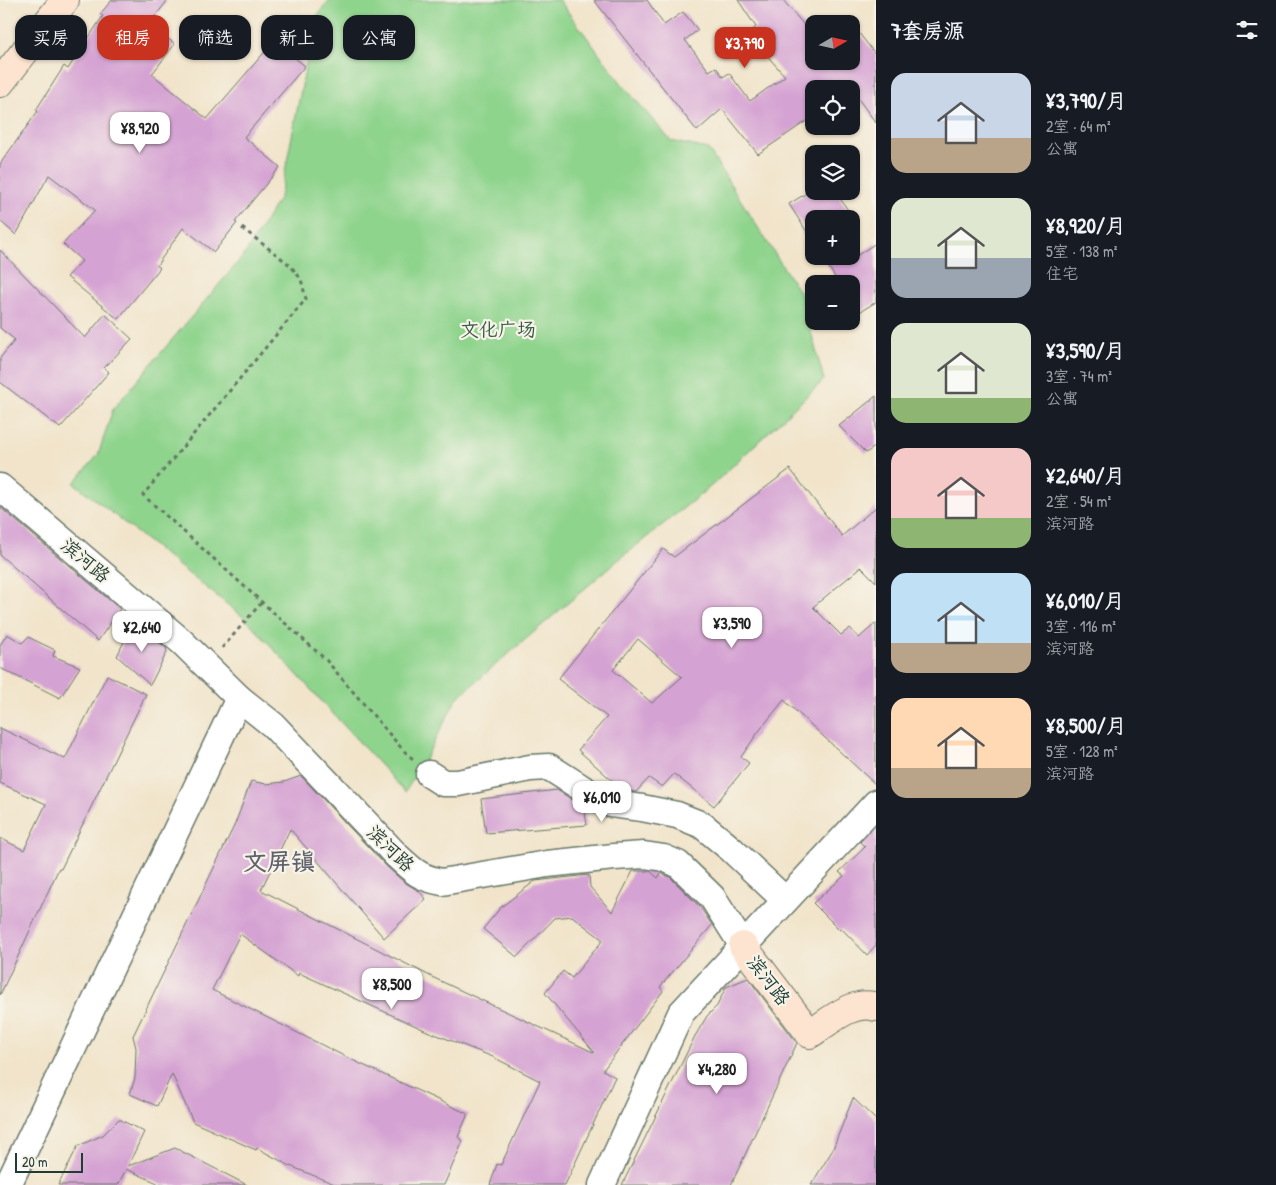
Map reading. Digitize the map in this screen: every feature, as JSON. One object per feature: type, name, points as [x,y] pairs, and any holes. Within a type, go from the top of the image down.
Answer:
[{"type":"street","points":[[0,84],[65,0]]},
{"type":"street","name":"滨河路","points":[[0,487],[182,642],[239,698],[272,725],[397,856],[426,879],[442,882],[547,864],[614,857],[644,855],[664,858],[678,864],[712,897],[743,946],[810,1034],[864,1007]]},
{"type":"street","points":[[8,1185],[239,698]]},
{"type":"street","points":[[429,774],[443,783],[458,783],[530,768],[549,767],[599,799],[611,804],[677,815],[702,825],[732,849],[785,900]]},
{"type":"street","points":[[602,1185],[681,1013],[876,803]]},
{"type":"path","points":[[242,228],[290,265],[301,279],[306,299],[143,495],[326,660],[403,750],[429,774]]},
{"type":"path","points":[[220,650],[262,602]]},
{"type":"green space","name":"文化广场","points":[[329,0],[559,0],[622,84],[671,141],[708,149],[801,295],[805,310],[805,330],[810,330],[824,380],[710,487],[617,561],[457,698],[421,767],[405,792],[247,620],[74,483],[98,455],[113,409],[245,254],[280,197],[307,60],[333,60],[333,15],[318,15]]},
{"type":"building","points":[[112,0],[168,0],[156,15],[100,14]]},
{"type":"building","points":[[594,0],[647,0],[664,25],[683,12],[698,30],[685,40],[709,71],[716,67],[723,77],[729,73],[750,101],[785,76],[748,34],[756,27],[738,0],[783,0],[805,26],[805,70],[860,70],[860,35],[876,55],[876,123],[860,101],[860,80],[805,80],[805,122],[758,154],[722,109],[697,131]]},
{"type":"building","points":[[97,25],[97,60],[163,60],[152,74],[207,119],[261,56],[261,60],[298,60],[305,66],[244,137],[280,167],[235,222],[237,223],[214,252],[183,228],[157,265],[160,268],[118,319],[67,277],[82,261],[63,244],[95,210],[49,175],[16,235],[0,221],[0,164],[38,111],[36,110],[64,66],[68,69],[74,60],[87,60],[87,40]]},
{"type":"building","points":[[169,39],[175,44],[169,52]]},
{"type":"building","points":[[805,194],[805,200],[841,200],[848,210],[805,210],[805,229],[789,204]]},
{"type":"building","points":[[876,243],[876,302],[860,312],[860,275],[834,275],[827,265],[860,265],[860,253]]},
{"type":"building","points":[[0,250],[85,338],[105,314],[132,339],[104,368],[109,372],[60,428],[0,382],[0,358],[15,340],[0,328]]},
{"type":"building","points":[[876,396],[876,446],[866,453],[839,426]]},
{"type":"building","points":[[790,469],[842,536],[876,507],[876,582],[861,567],[813,607],[841,635],[850,628],[859,638],[876,623],[876,785],[784,700],[741,757],[749,763],[714,806],[674,774],[662,787],[649,778],[636,792],[624,791],[578,750],[607,717],[558,679],[663,549],[674,557]],"holes":[[[638,639],[682,677],[652,703],[613,670]]]},
{"type":"building","points":[[0,507],[120,609],[98,641],[0,555]]},
{"type":"building","points":[[134,621],[166,648],[167,652],[150,685],[117,656]]},
{"type":"building","points":[[7,634],[22,643],[28,637],[55,650],[53,656],[80,667],[60,698],[0,668],[0,645]]},
{"type":"building","points":[[107,675],[146,694],[61,869],[59,868],[0,995],[0,838],[24,850],[46,804],[0,783],[0,728],[65,759]]},
{"type":"building","points":[[301,776],[387,867],[404,882],[419,891],[426,899],[384,938],[290,829],[261,890],[434,978],[595,1053],[545,993],[563,971],[572,978],[603,940],[572,916],[555,918],[517,957],[483,929],[501,907],[535,881],[589,875],[590,887],[612,912],[633,871],[650,871],[658,878],[661,873],[670,877],[700,907],[712,925],[660,987],[663,991],[603,1070],[615,1077],[565,1185],[490,1185],[497,1164],[501,1165],[540,1081],[493,1057],[427,1031],[299,973],[298,976],[240,934],[212,990],[348,1058],[468,1114],[458,1137],[463,1141],[444,1185],[337,1185],[290,1166],[257,1148],[256,1150],[193,1122],[172,1074],[157,1106],[130,1094],[135,1078],[136,1048],[133,1036],[235,824],[251,781],[266,784],[284,782]]},
{"type":"building","points":[[557,790],[584,807],[587,825],[486,833],[481,799]]},
{"type":"building","points":[[876,825],[876,945],[867,955],[813,903],[844,876],[839,872],[865,847],[860,842]]},
{"type":"building","points":[[748,978],[797,1043],[731,1185],[622,1185],[695,1036],[707,1016],[717,1006],[726,987]]},
{"type":"building","points":[[853,1098],[876,1120],[876,1185],[811,1185],[832,1151]]},
{"type":"building","points":[[119,1119],[144,1132],[128,1166],[175,1148],[247,1185],[162,1185],[126,1169],[118,1185],[58,1185],[78,1146],[103,1135]]},
{"type":"district","name":"文屏镇","points":[[279,861]]}]
